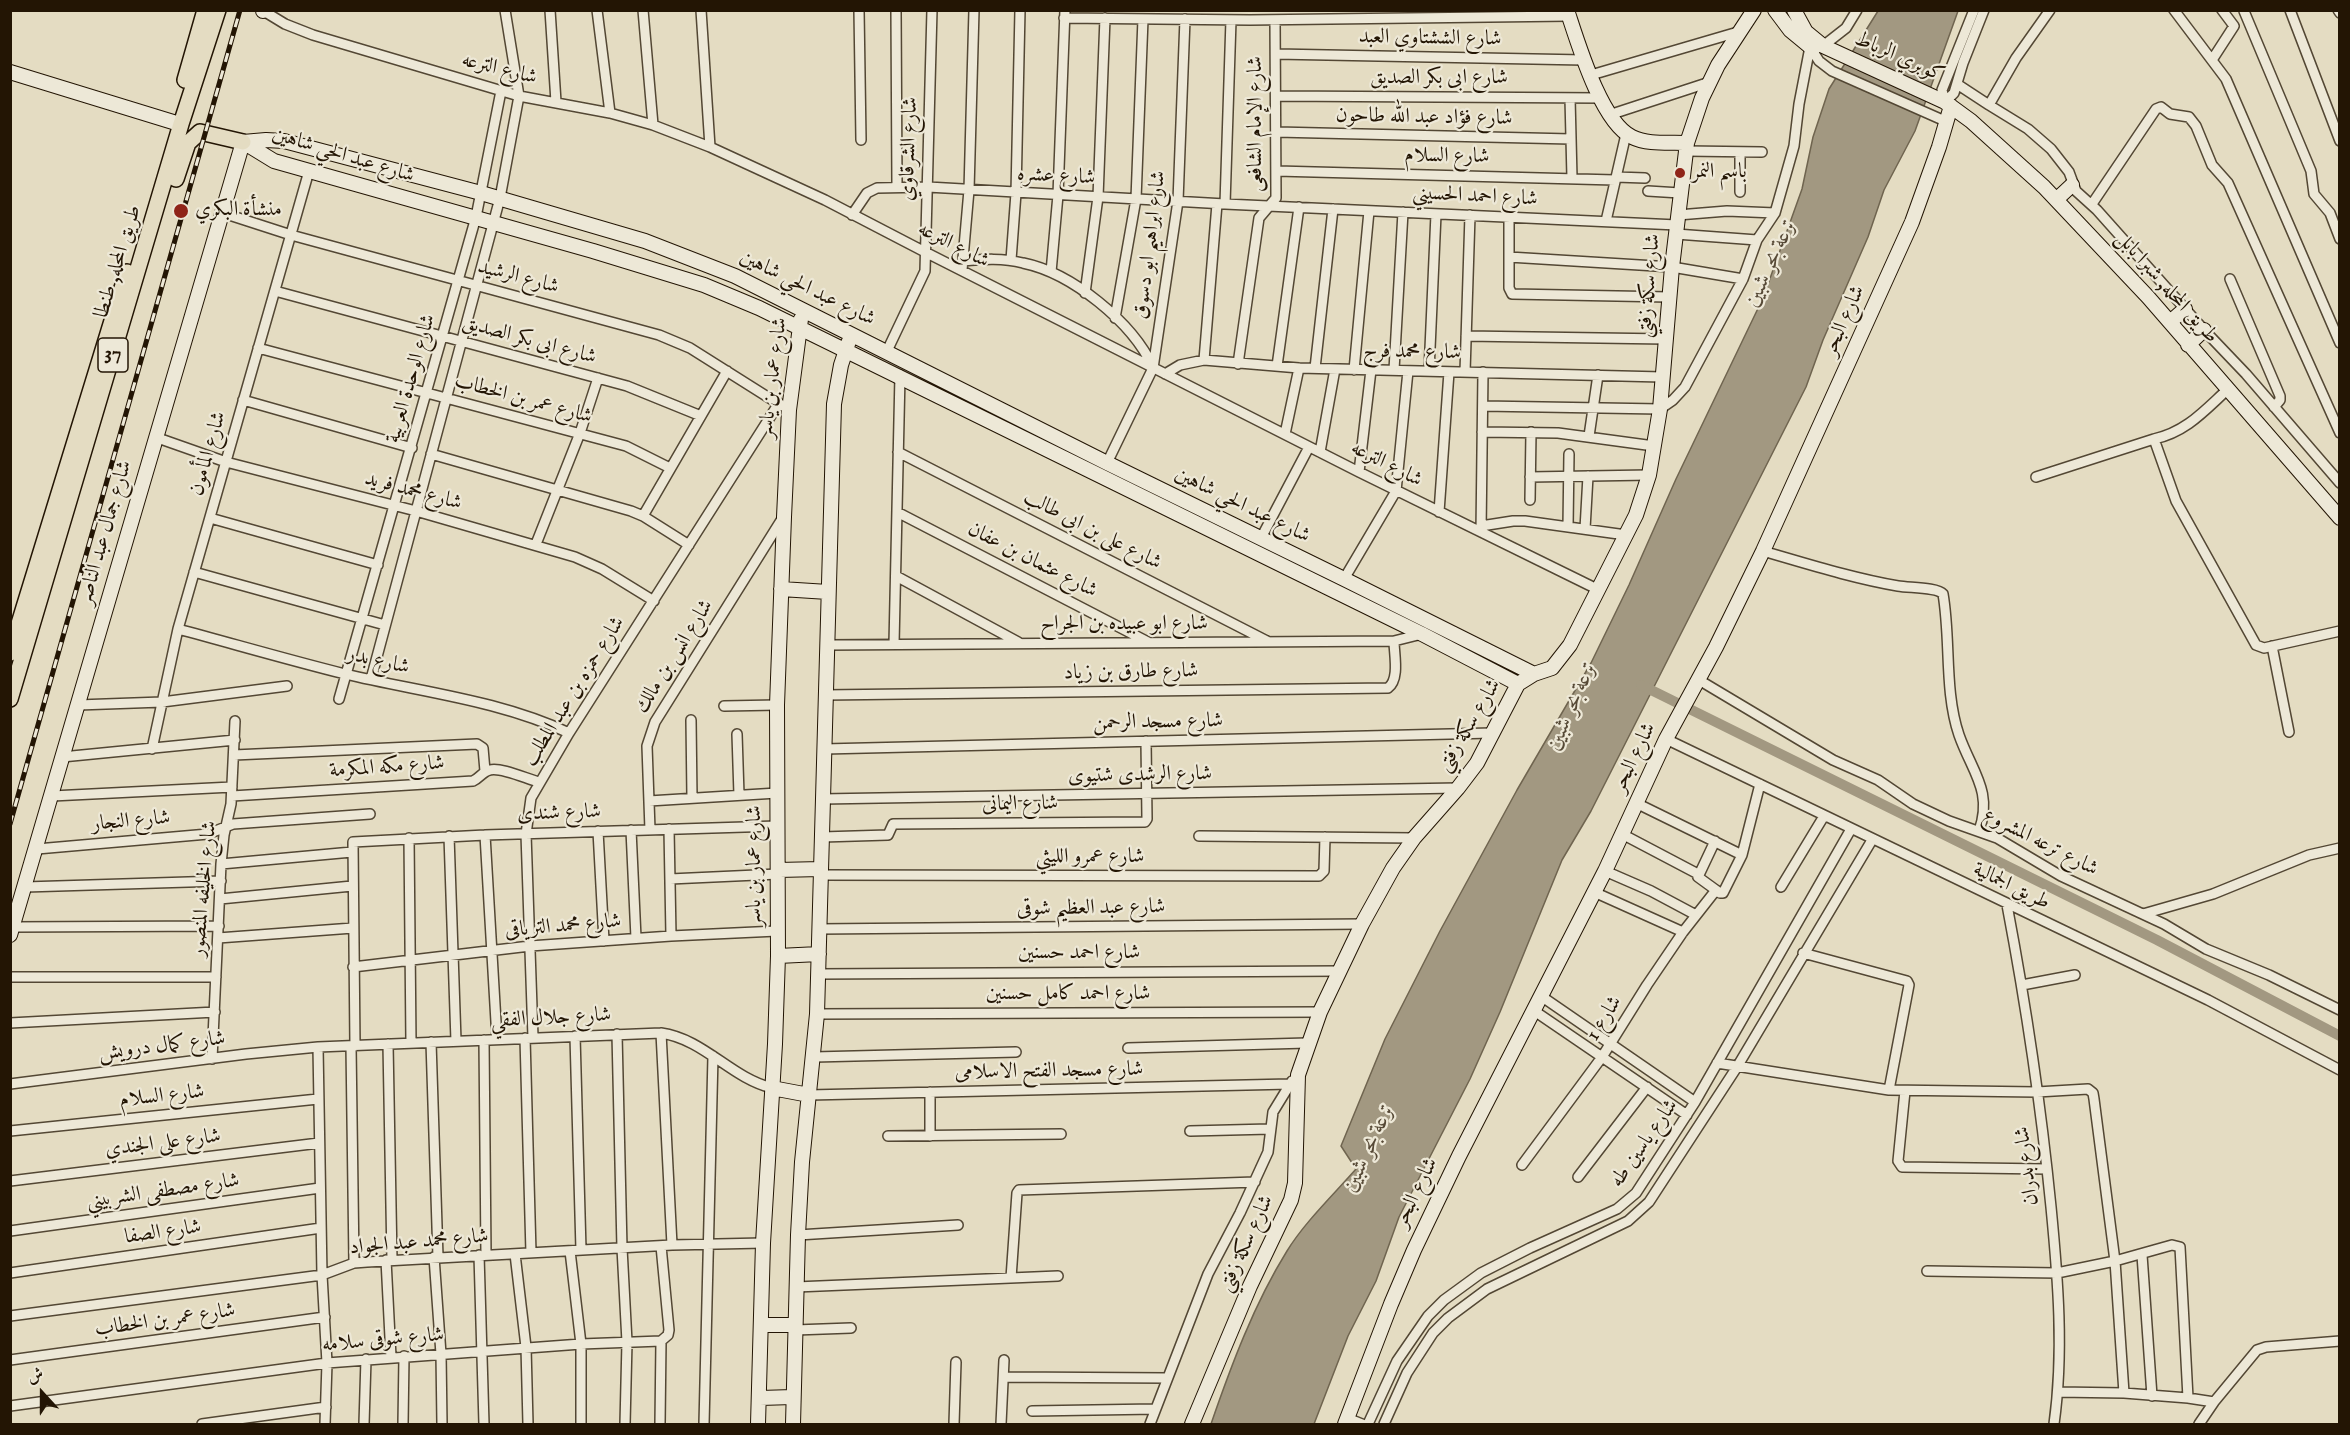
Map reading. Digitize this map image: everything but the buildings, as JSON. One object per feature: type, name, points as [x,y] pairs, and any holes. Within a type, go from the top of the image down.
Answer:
[{"type":"main road","name":"طريق المحله, طنطا","points":[[10,653],[173,122],[205,10]]},
{"type":"main road","name":"طريق المحله, طنطا","points":[[10,699],[218,10]]},
{"type":"main road","points":[[1774,10],[1790,30],[1828,50]]},
{"type":"main road","points":[[1794,10],[1806,32],[1828,50]]},
{"type":"main road","name":"شارع سكة زفتي","points":[[1192,1425],[1250,1286],[1291,1200],[1294,1183],[1294,1080],[1320,1012],[1362,924],[1392,868],[1477,763],[1518,684],[1534,674],[1552,668],[1561,657],[1599,590],[1626,535],[1649,475],[1660,409],[1672,267],[1686,147],[1710,82],[1738,32],[1754,11]]},
{"type":"main road","points":[[1568,13],[1584,60],[1609,115],[1626,134],[1642,140],[1686,147]]},
{"type":"main road","name":"كوبري الرباط","points":[[1828,50],[1943,102]]},
{"type":"main road","points":[[10,72],[173,122]]},
{"type":"main road","name":"شارع البحر","points":[[1346,1421],[1414,1250],[1605,871],[1666,739],[1699,680],[1763,551],[1912,222],[1939,147],[1939,119],[1943,102]]},
{"type":"main road","name":"طريق المحله, شبرا بابل","points":[[1943,102],[2065,192],[2197,337],[2227,390],[2340,518]]},
{"type":"main road","points":[[160,201],[169,195],[188,143],[194,136],[200,132],[243,142]]},
{"type":"main road","name":"شارع عبد الحي شاهين","points":[[243,142],[284,141],[500,198],[645,241],[735,276],[1534,674]]},
{"type":"main road","name":"شارع عبد الحي شاهين","points":[[243,142],[273,161],[494,222],[704,285],[900,375],[1518,684]]},
{"type":"main road","name":"شارع جمال عبد الناصر","points":[[12,931],[243,142]]},
{"type":"main road","name":"شارع عمار بن ياسر","points":[[758,1425],[763,1243],[778,956],[777,705],[784,517],[784,407],[804,309]]},
{"type":"main road","points":[[793,1425],[798,1236],[817,1014],[834,404],[836,386],[851,334]]},
{"type":"main road","points":[[781,589],[828,592]]},
{"type":"main road","points":[[778,872],[821,872]]},
{"type":"main road","points":[[778,956],[819,954]]},
{"type":"main road","points":[[772,1088],[809,1095]]},
{"type":"main road","points":[[762,1325],[795,1328]]},
{"type":"main road","points":[[760,1398],[793,1397]]},
{"type":"street","name":"شارع الوحدة العربية","points":[[371,679],[500,198],[519,96],[505,10]]},
{"type":"street","points":[[550,10],[556,102]]},
{"type":"street","points":[[597,10],[610,113]]},
{"type":"street","points":[[643,10],[653,125]]},
{"type":"street","points":[[701,10],[711,147]]},
{"type":"street","points":[[859,10],[861,140]]},
{"type":"street","points":[[896,10],[897,186]]},
{"type":"street","name":"شارع الشرقاوي","points":[[886,351],[925,271],[932,10]]},
{"type":"street","points":[[974,10],[969,190],[963,266],[1011,260],[1051,272],[1084,293],[1115,318],[1138,341],[1153,368]]},
{"type":"street","points":[[1011,260],[1016,193],[1020,10]]},
{"type":"street","points":[[1857,10],[1852,20],[1819,61],[1832,71],[1939,119]]},
{"type":"street","points":[[1943,102],[1942,90],[1974,10]]},
{"type":"street","points":[[1943,102],[1954,93],[1984,10]]},
{"type":"street","points":[[1989,105],[2016,58],[2050,10]]},
{"type":"street","points":[[2174,10],[2232,91],[2340,343]]},
{"type":"street","points":[[2222,10],[2234,26]]},
{"type":"street","points":[[2290,10],[2340,141]]},
{"type":"street","name":"شارع الترعه","points":[[262,11],[285,24],[313,35],[519,96],[610,113],[653,125],[711,147],[825,200],[927,253],[963,266],[1153,368],[1439,512],[1481,529],[1599,590]]},
{"type":"street","points":[[2212,60],[2245,11]]},
{"type":"street","points":[[2245,11],[2311,171],[2314,194],[2330,213],[2340,239]]},
{"type":"street","points":[[1051,272],[1058,195],[1064,14],[1143,19],[1154,15],[1185,19],[1202,15],[1231,20],[1249,15],[1275,20],[1292,15],[1568,13]]},
{"type":"street","points":[[1084,293],[1098,197],[1110,16]]},
{"type":"street","points":[[1115,318],[1136,199],[1143,19]]},
{"type":"street","name":"شارع ابراهيم ابو دسوق","points":[[1107,463],[1153,368],[1178,201],[1185,19]]},
{"type":"street","points":[[1204,360],[1221,204],[1231,20]]},
{"type":"street","name":"شارع الإمام الشافعى","points":[[1238,364],[1259,218],[1276,198],[1275,20]]},
{"type":"street","points":[[1591,75],[1738,32]]},
{"type":"street","points":[[1483,406],[1660,409],[1673,400],[1685,387],[1743,279],[1757,240],[1775,213],[1794,146],[1799,104],[1828,50]]},
{"type":"street","name":"شارع الششتاوي العبد","points":[[1276,54],[1584,60]]},
{"type":"street","points":[[1609,115],[1710,82]]},
{"type":"street","points":[[1957,84],[2041,138],[2069,172],[2065,192],[2092,204],[2197,337],[2274,407],[2340,483]]},
{"type":"street","name":"شارع الوحدة العربية","points":[[339,699],[459,281],[476,217],[501,91]]},
{"type":"street","name":"شارع ابى بكر الصديق","points":[[1276,96],[1600,98]]},
{"type":"street","points":[[1570,98],[1572,178]]},
{"type":"street","points":[[2092,204],[2156,109],[2161,107],[2170,114],[2189,117],[2196,126],[2212,165],[2228,183],[2307,365],[2340,433]]},
{"type":"street","name":"شارع فؤاد عبد الله طاحون","points":[[1277,132],[1571,139]]},
{"type":"street","points":[[1606,221],[1626,134]]},
{"type":"street","points":[[1686,147],[1762,152]]},
{"type":"street","points":[[1740,152],[1740,192]]},
{"type":"street","name":"شارع المأمون","points":[[152,749],[178,629],[309,171]]},
{"type":"street","name":"شارع السلام","points":[[1277,171],[1645,178]]},
{"type":"street","name":"شارع عشره","points":[[852,215],[867,193],[877,188],[897,186],[1271,206]]},
{"type":"street","points":[[1648,191],[1680,193]]},
{"type":"street","name":"شارع احمد الحسيني","points":[[1271,206],[1677,225]]},
{"type":"street","points":[[1277,366],[1299,207]]},
{"type":"street","points":[[1315,368],[1332,209]]},
{"type":"street","points":[[1354,370],[1369,211]]},
{"type":"street","points":[[1677,225],[1727,211],[1775,213]]},
{"type":"street","points":[[1394,370],[1403,212]]},
{"type":"street","name":"شارع الرشيد","points":[[223,213],[291,235],[659,335],[690,348],[784,407]]},
{"type":"street","points":[[1430,371],[1436,214]]},
{"type":"street","points":[[1465,372],[1470,215]]},
{"type":"street","points":[[1509,217],[1509,288],[1512,294],[1670,297]]},
{"type":"street","points":[[1677,225],[1757,240]]},
{"type":"street","points":[[1509,257],[1672,267],[1743,279]]},
{"type":"street","points":[[2230,279],[2280,396],[2280,400],[2274,407]]},
{"type":"street","name":"شارع ابى بكر الصديق","points":[[275,291],[598,378],[652,394],[701,416]]},
{"type":"street","points":[[1466,336],[1666,339]]},
{"type":"street","name":"شارع عمر بن الخطاب","points":[[258,348],[626,446],[670,468]]},
{"type":"street","name":"شارع محمد فرج","points":[[1166,374],[1180,365],[1204,360],[1299,368],[1662,377]]},
{"type":"street","points":[[1285,435],[1299,368]]},
{"type":"street","points":[[1320,452],[1335,369]]},
{"type":"street","points":[[1359,472],[1371,370]]},
{"type":"street","points":[[1344,579],[1396,490],[1408,370]]},
{"type":"street","points":[[642,516],[727,371]]},
{"type":"street","points":[[1439,512],[1449,372]]},
{"type":"street","points":[[1483,372],[1481,529],[1513,521],[1626,535]]},
{"type":"street","points":[[894,644],[900,375]]},
{"type":"street","points":[[1589,436],[1598,375]]},
{"type":"street","points":[[536,544],[580,433],[598,378]]},
{"type":"street","points":[[2036,477],[2170,435],[2188,426],[2227,390]]},
{"type":"street","points":[[243,400],[412,448]]},
{"type":"street","name":"شارع حمزه بن عبد المطلب","points":[[531,1253],[530,946],[526,834],[528,807],[539,782],[689,545],[784,407]]},
{"type":"street","points":[[1482,432],[1531,432],[1589,436],[1654,446]]},
{"type":"street","points":[[1530,500],[1531,432]]},
{"type":"street","name":"شارع محمد فريد","points":[[155,437],[226,462],[536,544],[589,562],[654,601]]},
{"type":"street","points":[[2154,439],[2176,501],[2256,645],[2264,648],[2340,631]]},
{"type":"street","points":[[1261,538],[1309,447]]},
{"type":"street","name":"شارع على بن ابى طالب","points":[[898,452],[1269,642]]},
{"type":"street","points":[[431,454],[558,489],[642,516],[689,545]]},
{"type":"street","points":[[1568,527],[1569,454]]},
{"type":"street","points":[[1530,477],[1649,475]]},
{"type":"street","points":[[1585,529],[1588,476]]},
{"type":"street","name":"شارع عثمان بن عفان","points":[[897,512],[1150,643]]},
{"type":"street","name":"شارع انس بن مالك","points":[[650,830],[647,746],[655,722],[784,517]]},
{"type":"street","points":[[210,518],[378,565]]},
{"type":"street","points":[[1763,551],[1857,578],[1909,588],[1937,590],[1943,594],[1956,724],[1984,800],[1985,814],[1979,831]]},
{"type":"street","points":[[194,572],[385,625]]},
{"type":"street","points":[[896,576],[1020,644]]},
{"type":"street","name":"شارع بدر","points":[[178,629],[346,674],[499,708],[569,734]]},
{"type":"street","name":"شارع ابو عبيده بن الجراح","points":[[826,645],[1394,641],[1422,634]]},
{"type":"street","name":"شارع طارق بن زياد","points":[[825,695],[1388,688],[1393,684],[1395,676],[1394,641]]},
{"type":"street","points":[[2272,646],[2289,732]]},
{"type":"street","name":"شارع ترعه المشروع","points":[[1699,680],[1825,755],[1878,780],[1913,804],[1949,821],[1997,838],[2061,876],[2177,931],[2206,950],[2269,975],[2340,1010]]},
{"type":"street","points":[[78,705],[162,702],[287,686]]},
{"type":"street","points":[[724,706],[777,705]]},
{"type":"street","points":[[691,720],[692,798]]},
{"type":"street","name":"شارع الخليفه المنصور","points":[[212,1059],[221,864],[232,792],[236,721]]},
{"type":"street","name":"شارع مسجد الرحمن","points":[[824,749],[1492,733]]},
{"type":"street","points":[[737,734],[739,795]]},
{"type":"street","name":"طريق الجمالية","points":[[1666,739],[1869,839],[2208,1000],[2340,1070]]},
{"type":"street","points":[[62,757],[235,740]]},
{"type":"street","name":"شارع اليمانى","points":[[822,837],[888,835],[893,824],[1145,822],[1147,819],[1146,741]]},
{"type":"street","points":[[234,755],[477,744],[483,748],[485,771]]},
{"type":"street","name":"شارع مكه المكرمة","points":[[52,796],[232,792],[473,781],[480,778],[485,771],[499,770],[539,782]]},
{"type":"street","points":[[1636,803],[1742,855],[1760,784]]},
{"type":"street","name":"شارع الرشدى شتيوى","points":[[822,799],[1458,788]]},
{"type":"street","points":[[649,801],[777,793]]},
{"type":"street","name":"شارع النجار","points":[[37,849],[208,834],[227,826],[370,814]]},
{"type":"street","points":[[1781,887],[1824,816]]},
{"type":"street","name":"شارع شندى","points":[[352,852],[352,843],[355,841],[777,826]]},
{"type":"street","points":[[669,829],[671,936]]},
{"type":"street","points":[[631,830],[636,938]]},
{"type":"street","name":"شارع ياسين طه","points":[[1368,1425],[1396,1360],[1428,1316],[1444,1300],[1481,1274],[1530,1248],[1617,1209],[1636,1193],[1695,1102],[1853,830]]},
{"type":"street","points":[[598,831],[604,941]]},
{"type":"street","points":[[1622,834],[1698,874],[1700,880],[1716,890]]},
{"type":"street","points":[[485,835],[496,1039]]},
{"type":"street","points":[[449,836],[456,1041]]},
{"type":"street","points":[[1199,836],[1414,838]]},
{"type":"street","name":"شارع عمرو الليثي","points":[[821,872],[1319,876],[1324,871],[1324,837]]},
{"type":"street","points":[[409,838],[411,1043]]},
{"type":"street","name":"شارع ياسين طه","points":[[1384,1425],[1400,1387],[1416,1358],[1433,1333],[1448,1318],[1487,1289],[1612,1229],[1639,1213],[1658,1190],[1737,1066],[1869,839]]},
{"type":"street","points":[[1698,874],[1715,841]]},
{"type":"street","points":[[2143,914],[2214,894],[2309,855],[2340,849]]},
{"type":"street","points":[[221,864],[352,852],[354,1263]]},
{"type":"street","name":"شارع 1","points":[[1522,1165],[1607,1050],[1683,932],[1716,890],[1723,893],[1742,855]]},
{"type":"street","points":[[1605,871],[1651,891],[1696,915]]},
{"type":"street","points":[[670,879],[778,872]]},
{"type":"street","points":[[25,887],[220,881]]},
{"type":"street","points":[[220,899],[352,886]]},
{"type":"street","points":[[1594,892],[1683,932]]},
{"type":"street","name":"شارع بدران","points":[[2007,905],[2022,985],[2048,1169],[2057,1273],[2060,1378],[2054,1424]]},
{"type":"street","name":"شارع عبد العظيم شوقى","points":[[819,929],[1362,924]]},
{"type":"street","points":[[12,931],[219,926]]},
{"type":"street","points":[[218,938],[353,928]]},
{"type":"street","name":"شارع محمد الترياقى","points":[[353,967],[530,946],[777,931]]},
{"type":"street","points":[[1803,954],[1907,981],[1909,985],[1888,1090]]},
{"type":"street","name":"شارع احمد حسنين","points":[[818,974],[1340,971]]},
{"type":"street","points":[[2022,985],[2075,975]]},
{"type":"street","points":[[10,977],[216,977]]},
{"type":"street","points":[[1760,989],[1778,998]]},
{"type":"street","points":[[1541,996],[1607,1050],[1647,1087],[1687,1115]]},
{"type":"street","points":[[1533,1010],[1695,1102]]},
{"type":"street","points":[[10,1023],[215,1012]]},
{"type":"street","name":"شارع احمد كامل حسنين","points":[[817,1014],[1320,1012]]},
{"type":"street","points":[[661,1033],[672,1245]]},
{"type":"street","name":"شارع جلال الفقي","points":[[318,1047],[661,1033],[677,1035],[754,1082],[772,1088]]},
{"type":"street","points":[[617,1034],[622,1248],[627,1342],[625,1425]]},
{"type":"street","points":[[574,1036],[581,1250]]},
{"type":"street","points":[[484,1040],[484,1425]]},
{"type":"street","points":[[431,1042],[442,1425]]},
{"type":"street","points":[[1128,1048],[1307,1043]]},
{"type":"street","points":[[388,1044],[391,1357]]},
{"type":"street","points":[[318,1047],[322,1275],[327,1363],[325,1425]]},
{"type":"street","name":"شارع كمال درويش","points":[[10,1084],[318,1047]]},
{"type":"street","points":[[814,1057],[1016,1052]]},
{"type":"street","points":[[704,1425],[714,1056]]},
{"type":"street","points":[[1717,1063],[1888,1090],[2037,1092],[2084,1088],[2092,1093],[2115,1262],[2124,1393]]},
{"type":"street","points":[[1149,1425],[1208,1274],[1268,1152],[1273,1112],[1294,1080]]},
{"type":"street","name":"شارع مسجد الفتح الاسلامى","points":[[809,1095],[1294,1080]]},
{"type":"street","points":[[1578,1177],[1647,1087]]},
{"type":"street","points":[[1905,1091],[1898,1161],[1902,1167],[2048,1169]]},
{"type":"street","points":[[930,1092],[930,1136]]},
{"type":"street","name":"شارع السلام","points":[[10,1131],[318,1099]]},
{"type":"street","points":[[1190,1131],[1270,1129]]},
{"type":"street","points":[[888,1136],[1061,1134]]},
{"type":"street","name":"شارع على الجندي","points":[[10,1181],[319,1143]]},
{"type":"street","points":[[1011,1278],[1019,1190],[1255,1182]]},
{"type":"street","name":"شارع مصطفى الشربيني","points":[[10,1232],[320,1188]]},
{"type":"street","points":[[798,1236],[958,1225]]},
{"type":"street","name":"شارع الصفا","points":[[10,1273],[321,1228]]},
{"type":"street","name":"شارع محمد عبد الجواد","points":[[10,1316],[322,1275],[354,1263],[672,1245],[763,1243]]},
{"type":"street","points":[[1927,1272],[2057,1273],[2115,1262],[2172,1245],[2180,1247],[2188,1398]]},
{"type":"street","points":[[660,1425],[661,1341],[668,1335],[669,1330],[661,1246]]},
{"type":"street","points":[[570,1251],[581,1344],[581,1425]]},
{"type":"street","points":[[515,1254],[526,1347],[528,1425]]},
{"type":"street","points":[[2142,1255],[2152,1396]]},
{"type":"street","points":[[796,1287],[1058,1276]]},
{"type":"street","name":"شارع عمر بن الخطاب","points":[[10,1360],[325,1317]]},
{"type":"street","points":[[795,1328],[851,1328]]},
{"type":"street","name":"شارع شوقى سلامه","points":[[10,1406],[366,1359],[526,1347],[661,1341]]},
{"type":"street","points":[[2199,1425],[2214,1402],[2258,1350],[2266,1347],[2340,1341]]},
{"type":"street","points":[[403,1425],[404,1356]]},
{"type":"street","points":[[364,1425],[366,1359]]},
{"type":"street","points":[[1001,1425],[1004,1360]]},
{"type":"street","points":[[954,1425],[956,1362]]},
{"type":"street","points":[[1004,1377],[1167,1378]]},
{"type":"street","points":[[2058,1392],[2124,1393],[2214,1402]]},
{"type":"street","points":[[202,1425],[326,1407]]},
{"type":"street","points":[[1032,1411],[1155,1409]]},
{"type":"street","points":[[1346,1421],[1362,1425]]},
{"type":"street","points":[[2054,1424],[2060,1425]]},
{"type":"water","name":"ترعة بحر شبين","points":[[1878,11],[1958,11],[1915,131],[1884,190],[1868,237],[1823,340],[1806,387],[1591,811],[1562,860],[1470,1079],[1399,1217],[1376,1281],[1348,1336],[1314,1424],[1211,1424],[1244,1336],[1275,1271],[1302,1230],[1356,1169],[1341,1146],[1385,1039],[1440,931],[1517,790],[1591,663],[1629,585],[1676,479],[1763,298],[1802,189],[1813,137],[1829,89]]},
{"type":"waterway","points":[[1641,685],[2157,940],[2340,1036]]},
{"type":"railway","points":[[10,824],[240,10]]},
{"type":"place","name":"باسم النمر","points":[[1680,173]]},
{"type":"place","name":"منشأة البكري","points":[[181,211]]}]
